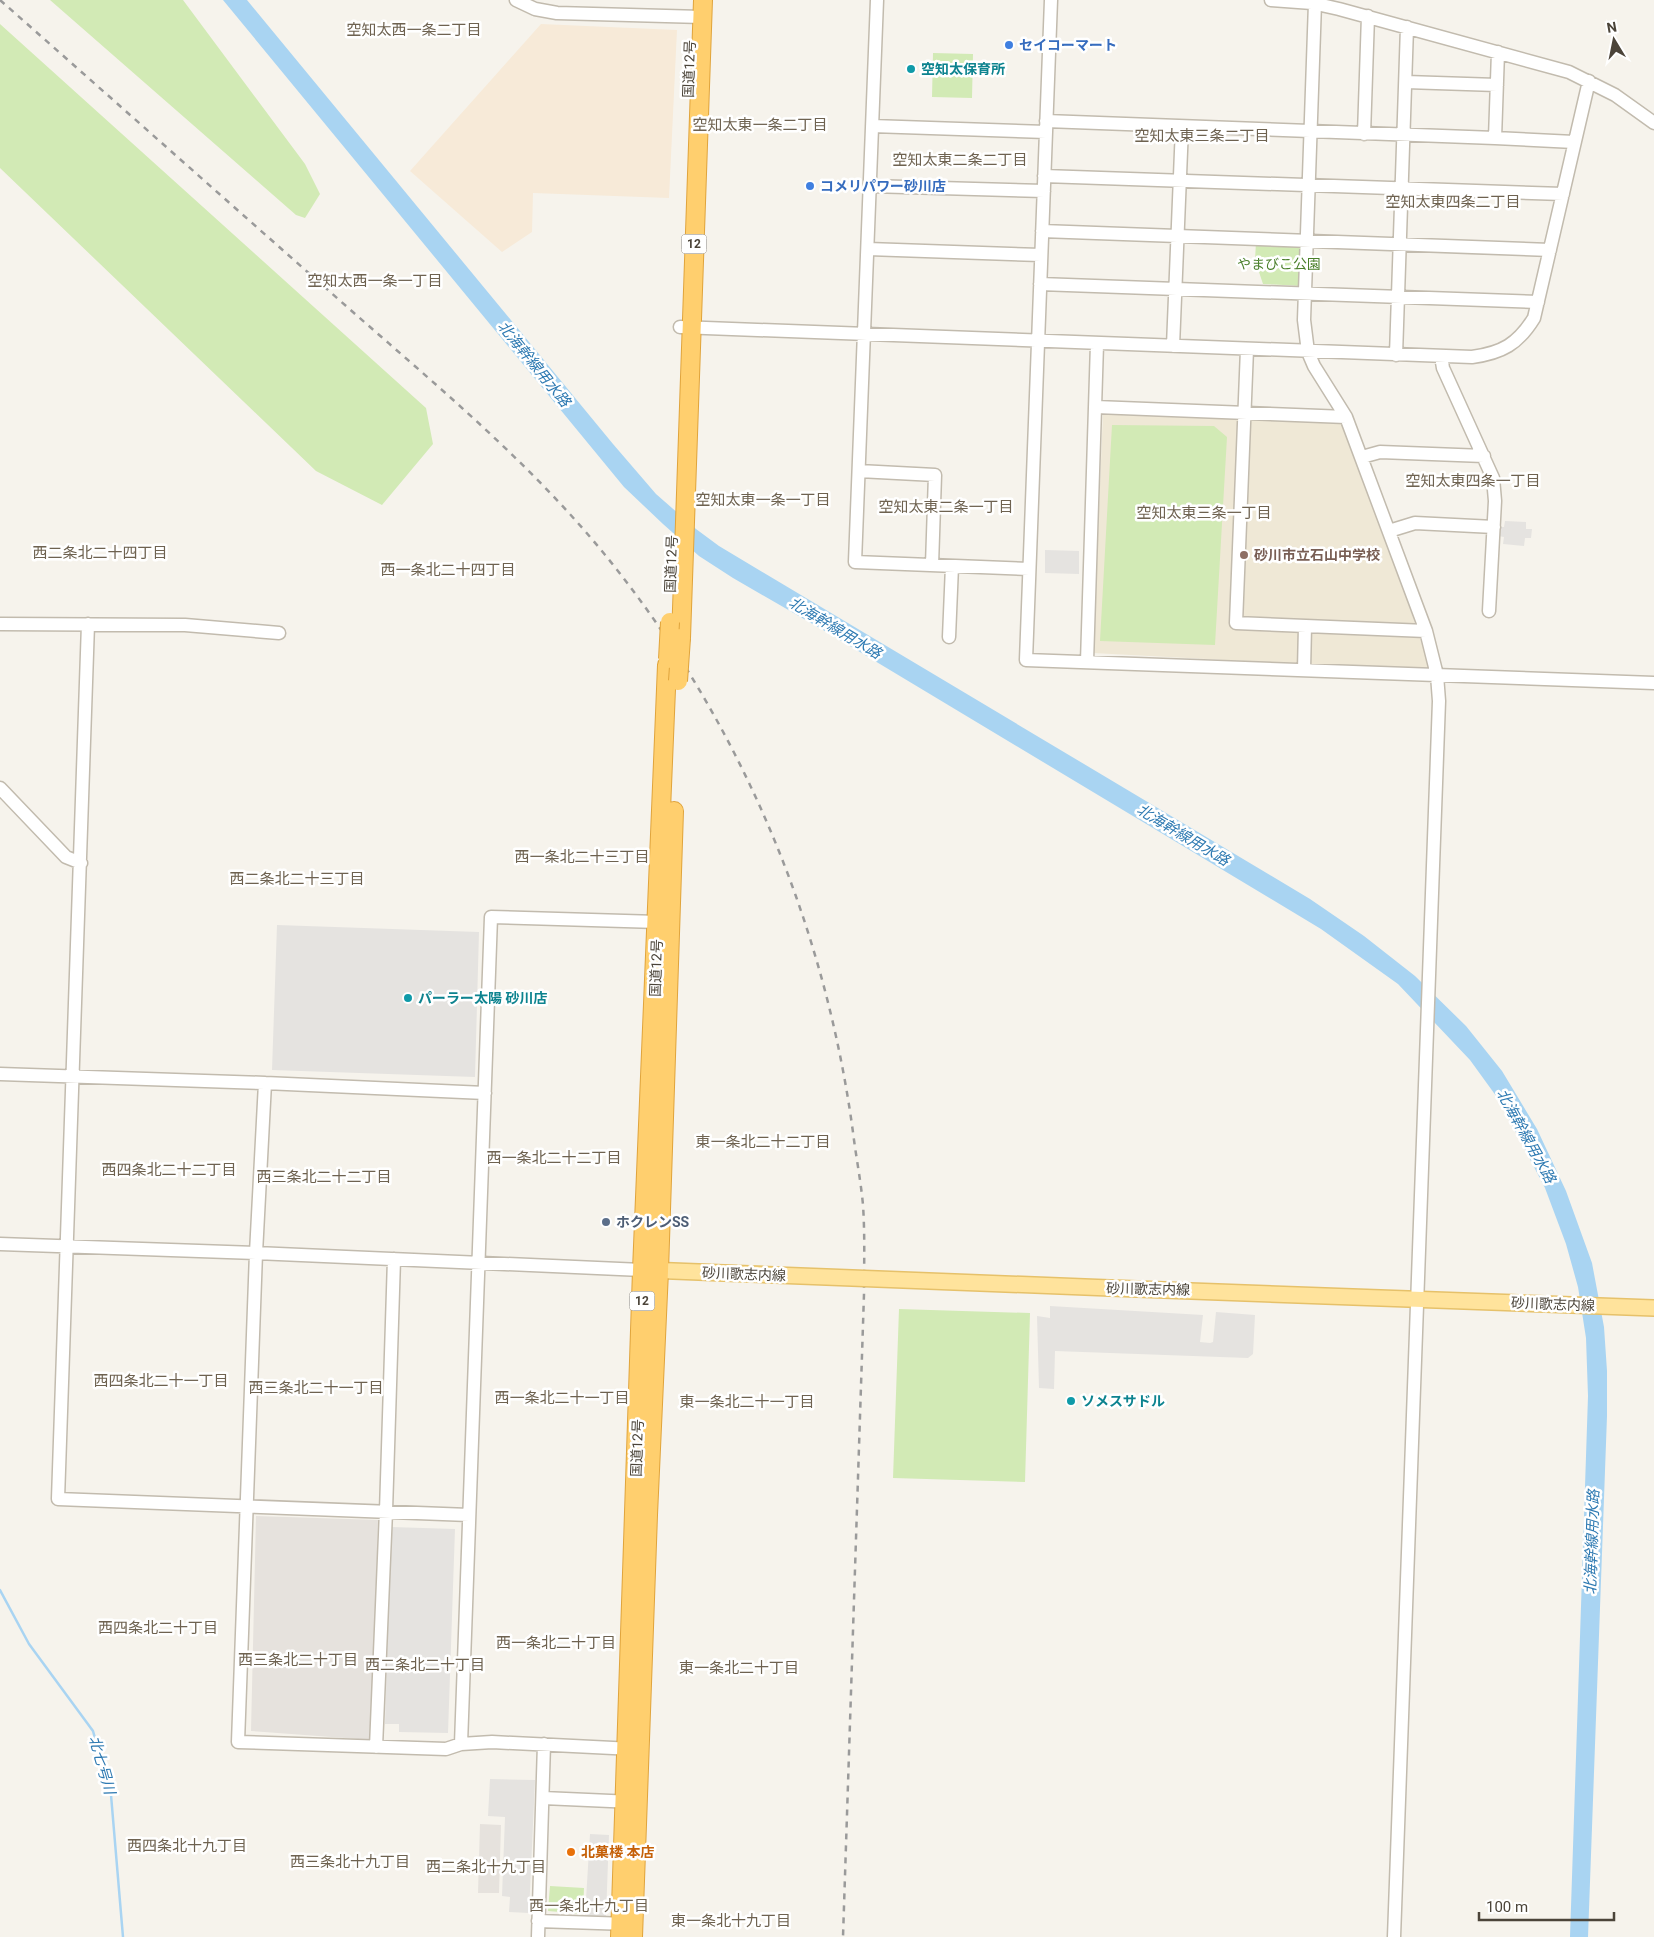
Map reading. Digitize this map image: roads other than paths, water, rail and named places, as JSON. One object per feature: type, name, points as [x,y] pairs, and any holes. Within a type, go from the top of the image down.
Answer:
[{"type":"highway","name":"国道12号","points":[[651,1270],[658,922],[667,665],[677,552],[697,8]]},
{"type":"highway","name":"国道12号","points":[[627,1931],[651,1270],[681,638],[677,552]]},
{"type":"main road","name":"砂川歌志内線","points":[[651,1270],[1654,1308]]},
{"type":"street","points":[[516,0],[535,9],[557,13],[697,8]]},
{"type":"street","points":[[877,0],[856,562],[1029,569]]},
{"type":"street","points":[[1050,0],[1026,660],[1654,683]]},
{"type":"street","points":[[1271,0],[1313,2],[1569,72],[1615,94],[1654,123]]},
{"type":"street","points":[[1313,2],[1311,132],[1304,320],[1308,352],[1314,366],[1346,417],[1362,456],[1426,631],[1437,675],[1439,701],[1394,1937]]},
{"type":"street","points":[[1364,134],[1368,16]]},
{"type":"street","points":[[1396,355],[1408,27]]},
{"type":"street","points":[[1495,138],[1498,52]]},
{"type":"street","points":[[686,327],[1308,352],[1472,357],[1488,355],[1504,349],[1517,340],[1534,318],[1589,81]]},
{"type":"street","points":[[1406,82],[1497,85]]},
{"type":"street","points":[[872,126],[1182,127],[1574,142]]},
{"type":"street","points":[[1173,346],[1182,127]]},
{"type":"street","points":[[1044,176],[1402,190],[1563,194]]},
{"type":"street","points":[[870,186],[1044,191]]},
{"type":"street","points":[[1042,231],[1550,250]]},
{"type":"street","points":[[868,249],[1041,255]]},
{"type":"street","points":[[1040,284],[1538,302]]},
{"type":"street","points":[[1087,662],[1098,344]]},
{"type":"street","points":[[1247,349],[1236,623],[1426,631]]},
{"type":"street","points":[[1441,356],[1443,368],[1493,478],[1495,501],[1489,611]]},
{"type":"street","points":[[1096,407],[1346,417]]},
{"type":"street","points":[[1362,456],[1380,452],[1484,456]]},
{"type":"street","points":[[859,471],[935,474],[932,565]]},
{"type":"street","points":[[1389,531],[1415,523],[1494,527]]},
{"type":"street","points":[[949,637],[952,566]]},
{"type":"street","points":[[0,624],[186,626],[279,633]]},
{"type":"street","points":[[88,624],[58,1499],[469,1515]]},
{"type":"street","points":[[1304,670],[1305,626]]},
{"type":"street","points":[[0,788],[66,857],[81,863]]},
{"type":"street","points":[[461,1744],[491,917],[658,922]]},
{"type":"street","points":[[0,1074],[485,1093]]},
{"type":"street","points":[[265,1083],[256,1253],[238,1742],[446,1749],[461,1744],[492,1742],[633,1749]]},
{"type":"street","points":[[0,1244],[651,1270]]},
{"type":"street","points":[[376,1747],[394,1259]]},
{"type":"street","points":[[538,1937],[544,1744]]},
{"type":"street","points":[[543,1798],[631,1802]]},
{"type":"street","points":[[538,1921],[627,1931]]},
{"type":"water","name":"北海幹線用水路","points":[[223,0],[247,0],[613,444],[656,494],[696,529],[719,546],[1310,899],[1364,936],[1415,976],[1466,1026],[1502,1071],[1537,1129],[1566,1191],[1592,1263],[1604,1327],[1607,1371],[1607,1416],[1588,1937],[1570,1937],[1588,1396],[1586,1338],[1578,1287],[1566,1244],[1545,1188],[1499,1100],[1470,1060],[1398,984],[1321,929],[699,556],[624,487]]},
{"type":"waterway","name":"北七号川","points":[[0,1590],[29,1644],[93,1731],[111,1795],[123,1937]]},
{"type":"railway","points":[[0,0],[453,400],[548,490],[606,556],[654,620],[698,687],[737,758],[770,831],[799,906],[823,983],[841,1061],[863,1205],[864,1294],[843,1937]]},
{"type":"place","name":"セイコーマート","points":[[1009,45]]},
{"type":"place","name":"空知太保育所","points":[[911,69]]},
{"type":"place","name":"コメリパワー砂川店","points":[[810,186]]},
{"type":"place","name":"砂川市立石山中学校","points":[[1244,555]]},
{"type":"place","name":"パーラー太陽 砂川店","points":[[408,998]]},
{"type":"place","name":"ホクレンSS","points":[[606,1222]]},
{"type":"place","name":"ソメスサドル","points":[[1071,1401]]},
{"type":"place","name":"北菓楼 本店","points":[[571,1852]]},
{"type":"district","name":"空知太西一条二丁目","points":[[414,30]]},
{"type":"district","name":"空知太東一条二丁目","points":[[760,125]]},
{"type":"district","name":"空知太東三条二丁目","points":[[1202,136]]},
{"type":"district","name":"空知太東二条二丁目","points":[[960,160]]},
{"type":"district","name":"空知太東四条二丁目","points":[[1453,202]]},
{"type":"district","name":"空知太西一条一丁目","points":[[375,281]]},
{"type":"district","name":"空知太東四条一丁目","points":[[1473,481]]},
{"type":"district","name":"空知太東一条一丁目","points":[[763,500]]},
{"type":"district","name":"空知太東二条一丁目","points":[[946,507]]},
{"type":"district","name":"空知太東三条一丁目","points":[[1204,513]]},
{"type":"district","name":"西二条北二十四丁目","points":[[100,553]]},
{"type":"district","name":"西一条北二十四丁目","points":[[448,570]]},
{"type":"district","name":"西一条北二十三丁目","points":[[582,857]]},
{"type":"district","name":"西二条北二十三丁目","points":[[297,879]]},
{"type":"district","name":"東一条北二十二丁目","points":[[763,1142]]},
{"type":"district","name":"西一条北二十二丁目","points":[[554,1158]]},
{"type":"district","name":"西四条北二十二丁目","points":[[169,1170]]},
{"type":"district","name":"西三条北二十二丁目","points":[[324,1177]]},
{"type":"district","name":"西四条北二十一丁目","points":[[161,1381]]},
{"type":"district","name":"西三条北二十一丁目","points":[[316,1388]]},
{"type":"district","name":"西一条北二十一丁目","points":[[562,1398]]},
{"type":"district","name":"東一条北二十一丁目","points":[[747,1402]]},
{"type":"district","name":"西四条北二十丁目","points":[[158,1628]]},
{"type":"district","name":"西一条北二十丁目","points":[[556,1643]]},
{"type":"district","name":"西三条北二十丁目","points":[[298,1660]]},
{"type":"district","name":"西二条北二十丁目","points":[[425,1665]]},
{"type":"district","name":"東一条北二十丁目","points":[[739,1668]]},
{"type":"district","name":"西四条北十九丁目","points":[[187,1846]]},
{"type":"district","name":"西三条北十九丁目","points":[[350,1862]]},
{"type":"district","name":"西二条北十九丁目","points":[[486,1867]]},
{"type":"district","name":"西一条北十九丁目","points":[[589,1906]]},
{"type":"district","name":"東一条北十九丁目","points":[[731,1921]]},
{"type":"park label","name":"やまびこ公園","points":[[1279,264]]}]
